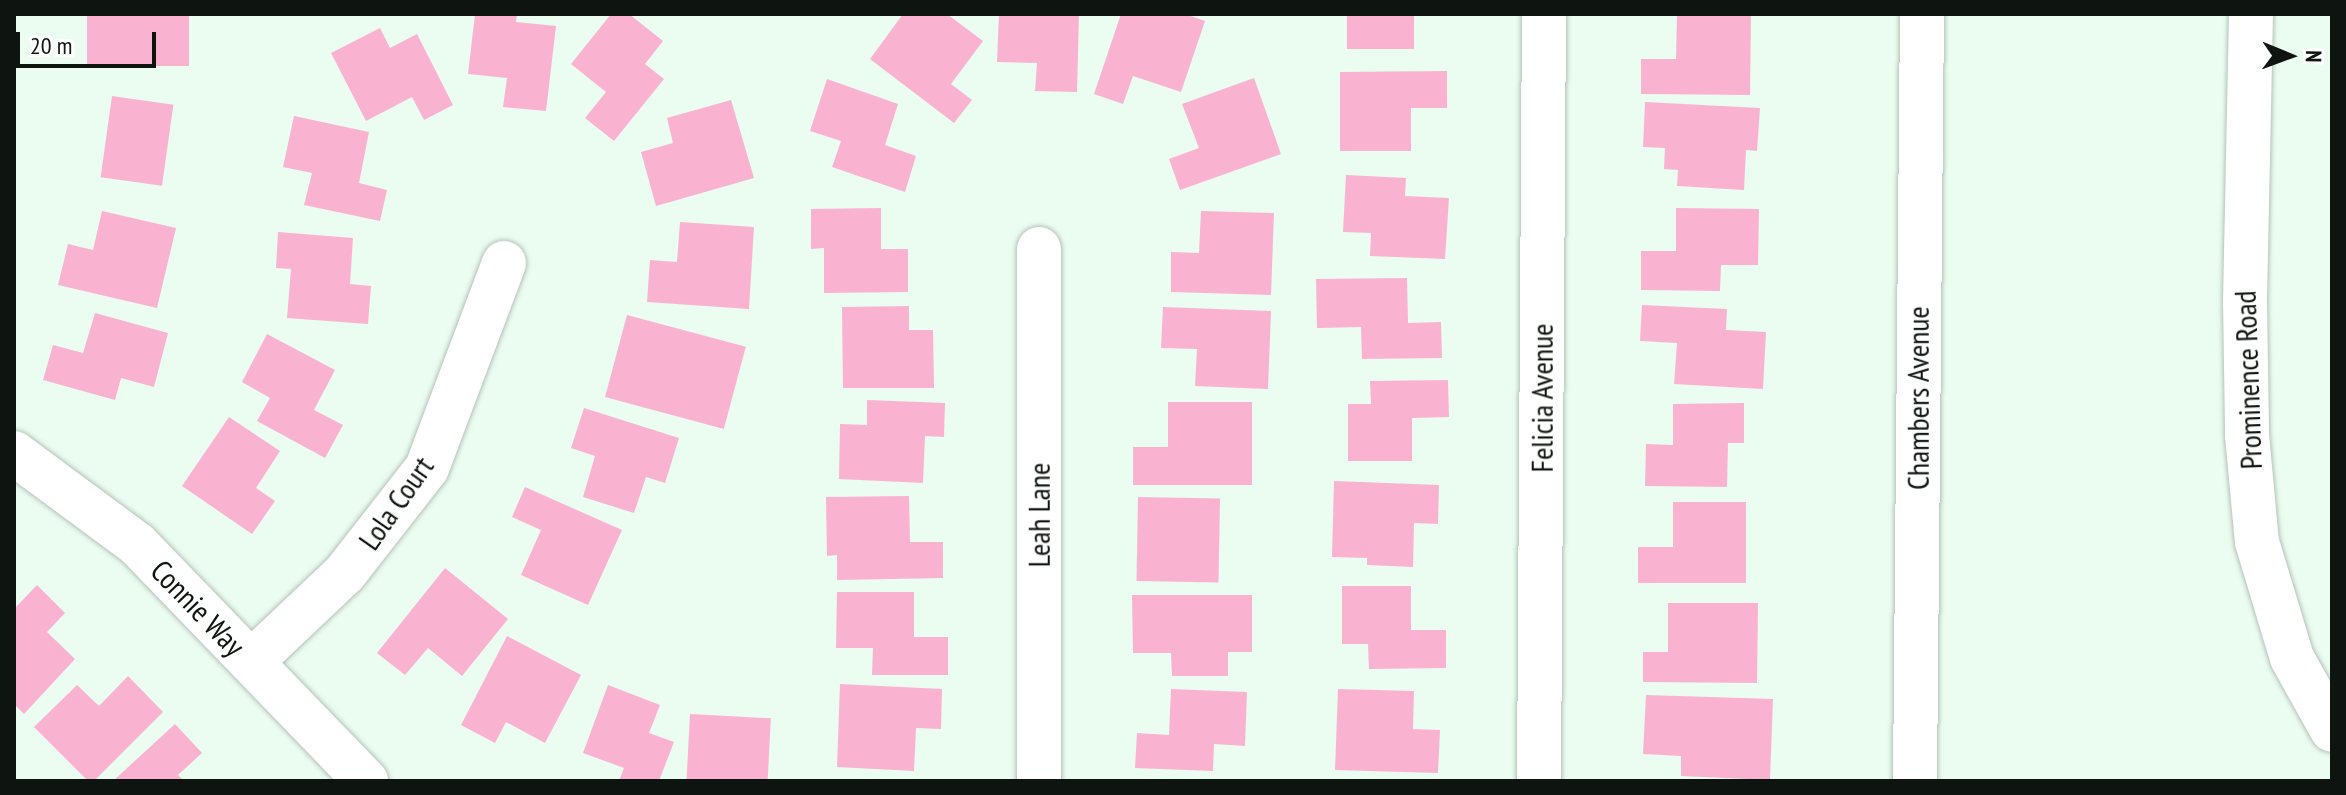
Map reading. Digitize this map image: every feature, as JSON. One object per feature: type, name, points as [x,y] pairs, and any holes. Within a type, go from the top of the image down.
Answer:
[{"type":"street","name":"Felicia Avenue","points":[[1539,781],[1544,14]]},
{"type":"street","name":"Chambers Avenue","points":[[1915,781],[1922,14]]},
{"type":"street","name":"Prominence Road","points":[[2251,14],[2245,301],[2247,435],[2257,542],[2292,658],[2332,730]]},
{"type":"street","name":"Leah Lane","points":[[1039,249],[1039,781]]},
{"type":"street","name":"Lola Court","points":[[251,662],[345,573],[427,468],[504,263]]},
{"type":"street","name":"Connie Way","points":[[14,453],[46,472],[137,544],[366,781]]},
{"type":"building","points":[[87,14],[189,14],[189,66],[87,66]]},
{"type":"building","points":[[475,14],[517,14],[516,22],[556,26],[546,111],[503,107],[507,78],[468,74]]},
{"type":"building","points":[[611,14],[629,14],[663,41],[645,64],[664,79],[614,141],[585,118],[606,92],[571,64]]},
{"type":"building","points":[[903,14],[947,14],[983,41],[951,84],[972,100],[954,123],[870,59]]},
{"type":"building","points":[[999,14],[1079,14],[1077,92],[1035,91],[1037,63],[997,62]]},
{"type":"building","points":[[1121,14],[1185,14],[1205,21],[1181,92],[1133,76],[1123,104],[1094,94]]},
{"type":"building","points":[[1347,14],[1414,14],[1414,49],[1347,49]]},
{"type":"building","points":[[1677,14],[1751,15],[1750,95],[1641,94],[1641,59],[1676,59]]},
{"type":"building","points":[[380,28],[390,48],[417,34],[453,105],[424,120],[412,97],[366,121],[331,53]]},
{"type":"building","points":[[1447,71],[1447,108],[1411,108],[1411,151],[1340,151],[1340,72]]},
{"type":"building","points":[[1254,78],[1281,154],[1180,190],[1169,159],[1199,148],[1182,104]]},
{"type":"building","points":[[827,79],[898,104],[885,145],[916,156],[905,192],[832,167],[841,141],[810,131]]},
{"type":"building","points":[[112,96],[173,105],[162,186],[101,177]]},
{"type":"building","points":[[731,100],[754,178],[656,206],[641,152],[673,143],[667,118]]},
{"type":"building","points":[[1645,102],[1760,108],[1757,151],[1746,150],[1744,190],[1677,186],[1678,170],[1664,169],[1665,148],[1643,147]]},
{"type":"building","points":[[294,116],[369,132],[359,183],[387,190],[380,221],[304,205],[312,173],[283,167]]},
{"type":"building","points":[[1346,175],[1406,178],[1405,196],[1449,198],[1445,259],[1370,256],[1371,233],[1343,232]]},
{"type":"building","points":[[881,208],[881,249],[908,249],[908,292],[824,293],[824,248],[811,249],[811,209]]},
{"type":"building","points":[[1676,208],[1759,209],[1758,265],[1721,265],[1720,291],[1641,290],[1641,251],[1676,251]]},
{"type":"building","points":[[102,211],[176,228],[157,308],[58,285],[68,244],[93,250]]},
{"type":"building","points":[[1201,211],[1274,213],[1271,295],[1171,292],[1171,252],[1199,253]]},
{"type":"building","points":[[680,222],[754,227],[749,309],[647,302],[650,260],[677,262]]},
{"type":"building","points":[[278,232],[353,238],[350,284],[371,286],[368,324],[287,318],[291,269],[276,268]]},
{"type":"building","points":[[1407,278],[1408,323],[1441,322],[1442,358],[1362,359],[1361,327],[1317,328],[1316,279]]},
{"type":"building","points":[[1642,305],[1727,309],[1726,330],[1766,332],[1763,389],[1674,384],[1677,343],[1640,341]]},
{"type":"building","points":[[909,306],[909,330],[933,330],[934,388],[843,388],[842,307]]},
{"type":"building","points":[[1163,307],[1271,311],[1268,389],[1195,386],[1197,349],[1161,348]]},
{"type":"building","points":[[95,313],[168,333],[154,387],[121,378],[115,400],[43,380],[53,345],[83,353]]},
{"type":"building","points":[[627,315],[746,347],[724,429],[605,397]]},
{"type":"building","points":[[267,334],[335,370],[314,410],[343,425],[325,458],[257,421],[270,398],[242,382]]},
{"type":"building","points":[[1448,380],[1449,417],[1412,418],[1412,461],[1348,461],[1348,404],[1371,404],[1370,381]]},
{"type":"building","points":[[867,400],[945,403],[944,437],[925,436],[923,483],[839,479],[840,424],[867,425]]},
{"type":"building","points":[[1168,402],[1252,402],[1252,485],[1133,485],[1133,447],[1168,447]]},
{"type":"building","points":[[1744,403],[1744,443],[1728,443],[1727,487],[1645,486],[1646,444],[1673,445],[1673,404]]},
{"type":"building","points":[[584,408],[679,438],[665,483],[646,477],[634,513],[583,497],[595,456],[571,448]]},
{"type":"building","points":[[229,417],[280,451],[256,488],[275,501],[252,534],[182,486]]},
{"type":"building","points":[[1334,481],[1439,485],[1438,524],[1414,523],[1413,567],[1367,565],[1367,558],[1332,557]]},
{"type":"building","points":[[525,487],[622,530],[588,605],[521,575],[541,530],[512,517]]},
{"type":"building","points":[[909,496],[910,542],[943,542],[943,578],[837,580],[837,555],[827,556],[826,497]]},
{"type":"building","points":[[1138,497],[1220,498],[1219,582],[1137,581]]},
{"type":"building","points":[[1673,502],[1746,502],[1746,583],[1638,583],[1638,547],[1673,547]]},
{"type":"building","points":[[445,568],[508,619],[462,676],[428,648],[405,675],[377,653]]},
{"type":"building","points":[[37,585],[65,613],[47,632],[75,659],[24,714],[14,704],[14,609]]},
{"type":"building","points":[[1342,586],[1411,586],[1411,630],[1446,630],[1446,668],[1369,669],[1368,644],[1342,644]]},
{"type":"building","points":[[837,592],[914,592],[914,637],[948,637],[948,675],[872,675],[873,648],[836,648]]},
{"type":"building","points":[[1132,595],[1252,595],[1252,652],[1228,652],[1228,676],[1172,676],[1171,653],[1133,653]]},
{"type":"building","points":[[1668,603],[1758,603],[1757,683],[1643,682],[1643,652],[1668,652]]},
{"type":"building","points":[[507,636],[581,675],[545,743],[506,722],[495,743],[461,725]]},
{"type":"building","points":[[128,676],[163,712],[94,781],[88,781],[34,727],[77,685],[99,706]]},
{"type":"building","points":[[840,684],[942,689],[941,729],[916,728],[914,771],[837,767]]},
{"type":"building","points":[[608,685],[660,705],[649,733],[674,742],[659,781],[619,781],[624,768],[583,753]]},
{"type":"building","points":[[1171,689],[1247,692],[1245,746],[1214,744],[1213,771],[1135,768],[1137,733],[1169,735]]},
{"type":"building","points":[[1338,689],[1414,691],[1413,729],[1440,730],[1438,773],[1335,770]]},
{"type":"building","points":[[1646,695],[1773,699],[1770,780],[1681,776],[1681,756],[1643,754]]},
{"type":"building","points":[[690,714],[771,718],[768,781],[686,781]]},
{"type":"building","points":[[175,724],[202,753],[178,775],[184,781],[113,781]]}]
